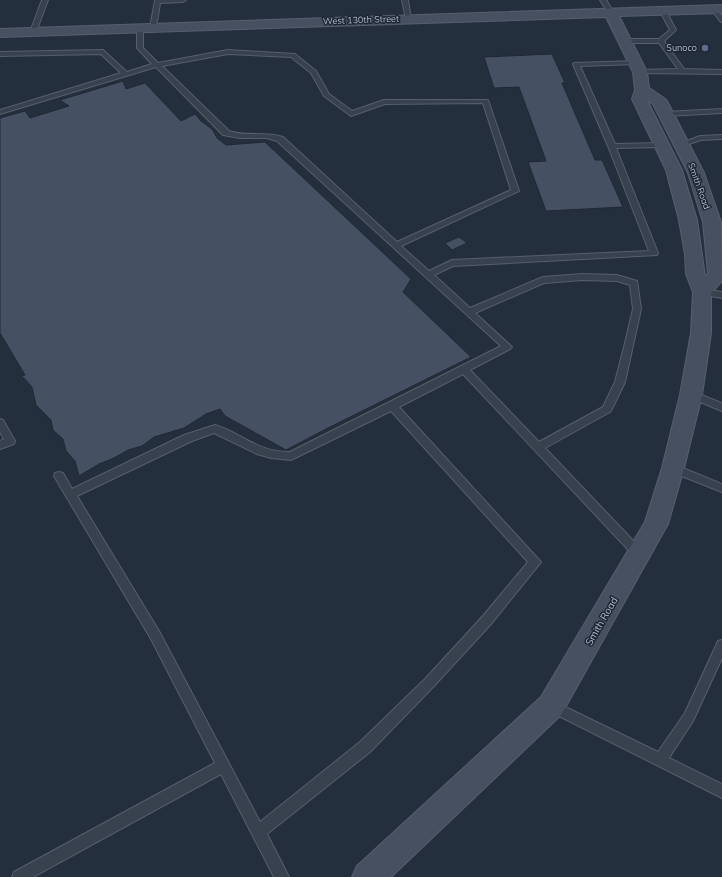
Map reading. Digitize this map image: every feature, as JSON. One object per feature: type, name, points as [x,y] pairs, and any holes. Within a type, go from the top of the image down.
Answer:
[{"type":"main road","name":"West 130th Street","points":[[0,33],[409,18],[663,11],[719,13]]},
{"type":"main road","name":"Smith Road","points":[[611,13],[637,67],[642,90],[639,99],[674,170],[688,220],[694,254],[695,274],[712,293]]},
{"type":"main road","name":"Smith Road","points":[[368,877],[551,706],[656,524],[673,468],[691,395],[701,333],[717,275],[712,222],[696,173],[683,144],[659,101],[642,90]]},
{"type":"lane","points":[[33,32],[45,0]]},
{"type":"lane","points":[[70,495],[188,438],[215,429],[263,454],[279,457],[291,456],[507,347],[280,139],[266,135],[239,136],[226,133],[140,48],[146,28],[158,0],[183,0]]},
{"type":"lane","points":[[405,0],[409,18]]},
{"type":"lane","points":[[603,0],[611,13]]},
{"type":"lane","points":[[625,41],[661,41],[673,30],[663,11]]},
{"type":"lane","points":[[661,41],[682,71]]},
{"type":"lane","points":[[0,54],[103,52],[126,74]]},
{"type":"lane","points":[[0,112],[156,65],[228,52],[293,55],[314,72],[326,96],[351,114],[384,102],[486,101],[515,190],[396,245]]},
{"type":"lane","points":[[429,274],[452,263],[654,253],[612,146],[576,64],[722,72]]},
{"type":"lane","points":[[666,114],[722,111]]},
{"type":"lane","points":[[683,144],[700,138],[722,137]]},
{"type":"lane","points":[[612,146],[662,145]]},
{"type":"lane","points":[[470,312],[543,280],[582,277],[617,278],[634,283],[637,309],[631,342],[620,382],[607,409],[539,447]]},
{"type":"lane","points":[[464,369],[639,554]]},
{"type":"lane","points":[[691,395],[722,407]]},
{"type":"lane","points":[[258,832],[370,742],[430,682],[482,626],[535,562],[392,406]]},
{"type":"lane","points":[[0,423],[10,441],[0,445]]},
{"type":"lane","points":[[673,468],[722,488]]},
{"type":"lane","points":[[60,476],[155,635],[282,877]]},
{"type":"lane","points":[[660,760],[689,717],[722,645]]},
{"type":"lane","points":[[551,706],[722,791]]},
{"type":"lane","points":[[19,877],[223,766]]},
{"type":"building","points":[[552,54],[565,83],[562,83],[595,160],[602,160],[623,207],[546,211],[528,162],[546,161],[519,87],[494,88],[484,57]]},
{"type":"building","points":[[123,81],[126,89],[145,83],[181,121],[195,114],[201,121],[212,129],[217,138],[226,145],[265,142],[411,279],[403,292],[471,357],[286,450],[225,416],[220,409],[206,414],[184,428],[154,437],[142,446],[128,450],[99,464],[79,476],[75,461],[66,451],[63,439],[53,430],[51,420],[36,405],[32,387],[22,376],[25,375],[0,333],[0,118],[25,111],[30,118],[69,106],[60,100]]},
{"type":"building","points":[[459,237],[467,243],[452,250],[445,243]]},
{"type":"place","name":"Sunoco","points":[[705,48]]}]
